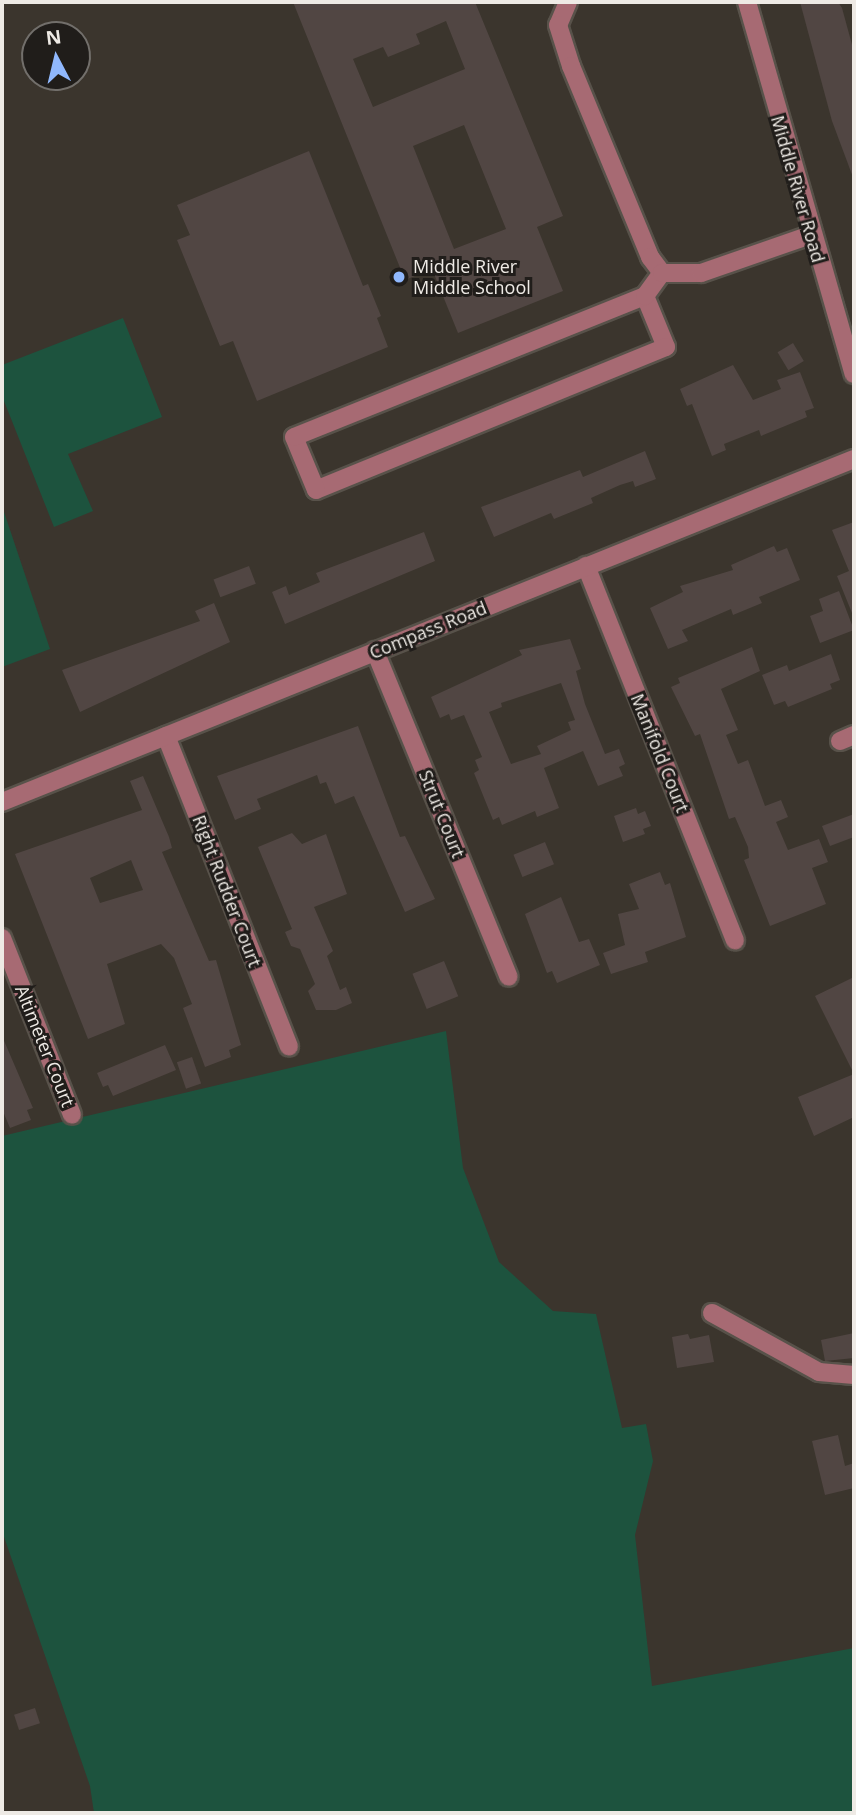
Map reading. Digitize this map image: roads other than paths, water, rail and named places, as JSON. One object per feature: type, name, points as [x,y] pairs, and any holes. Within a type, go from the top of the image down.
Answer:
[{"type":"street","points":[[568,2],[558,25],[570,65],[650,257],[662,274]]},
{"type":"street","name":"Middle River Road","points":[[747,2],[811,235],[854,373]]},
{"type":"street","points":[[662,274],[701,273],[811,235]]},
{"type":"street","points":[[645,296],[666,347],[316,490],[293,437],[474,361],[645,296],[662,274]]},
{"type":"street","name":"Compass Road","points":[[2,802],[854,459]]},
{"type":"street","name":"Manifold Court","points":[[586,566],[735,940]]},
{"type":"street","name":"Strut Court","points":[[375,651],[509,977]]},
{"type":"street","name":"Right Rudder Court","points":[[166,736],[289,1047]]},
{"type":"street","name":"Altimeter Court","points":[[2,938],[72,1115]]},
{"type":"street","points":[[712,1313],[819,1372],[854,1376]]},
{"type":"place","name":"Middle River Middle School","points":[[399,277]]}]
